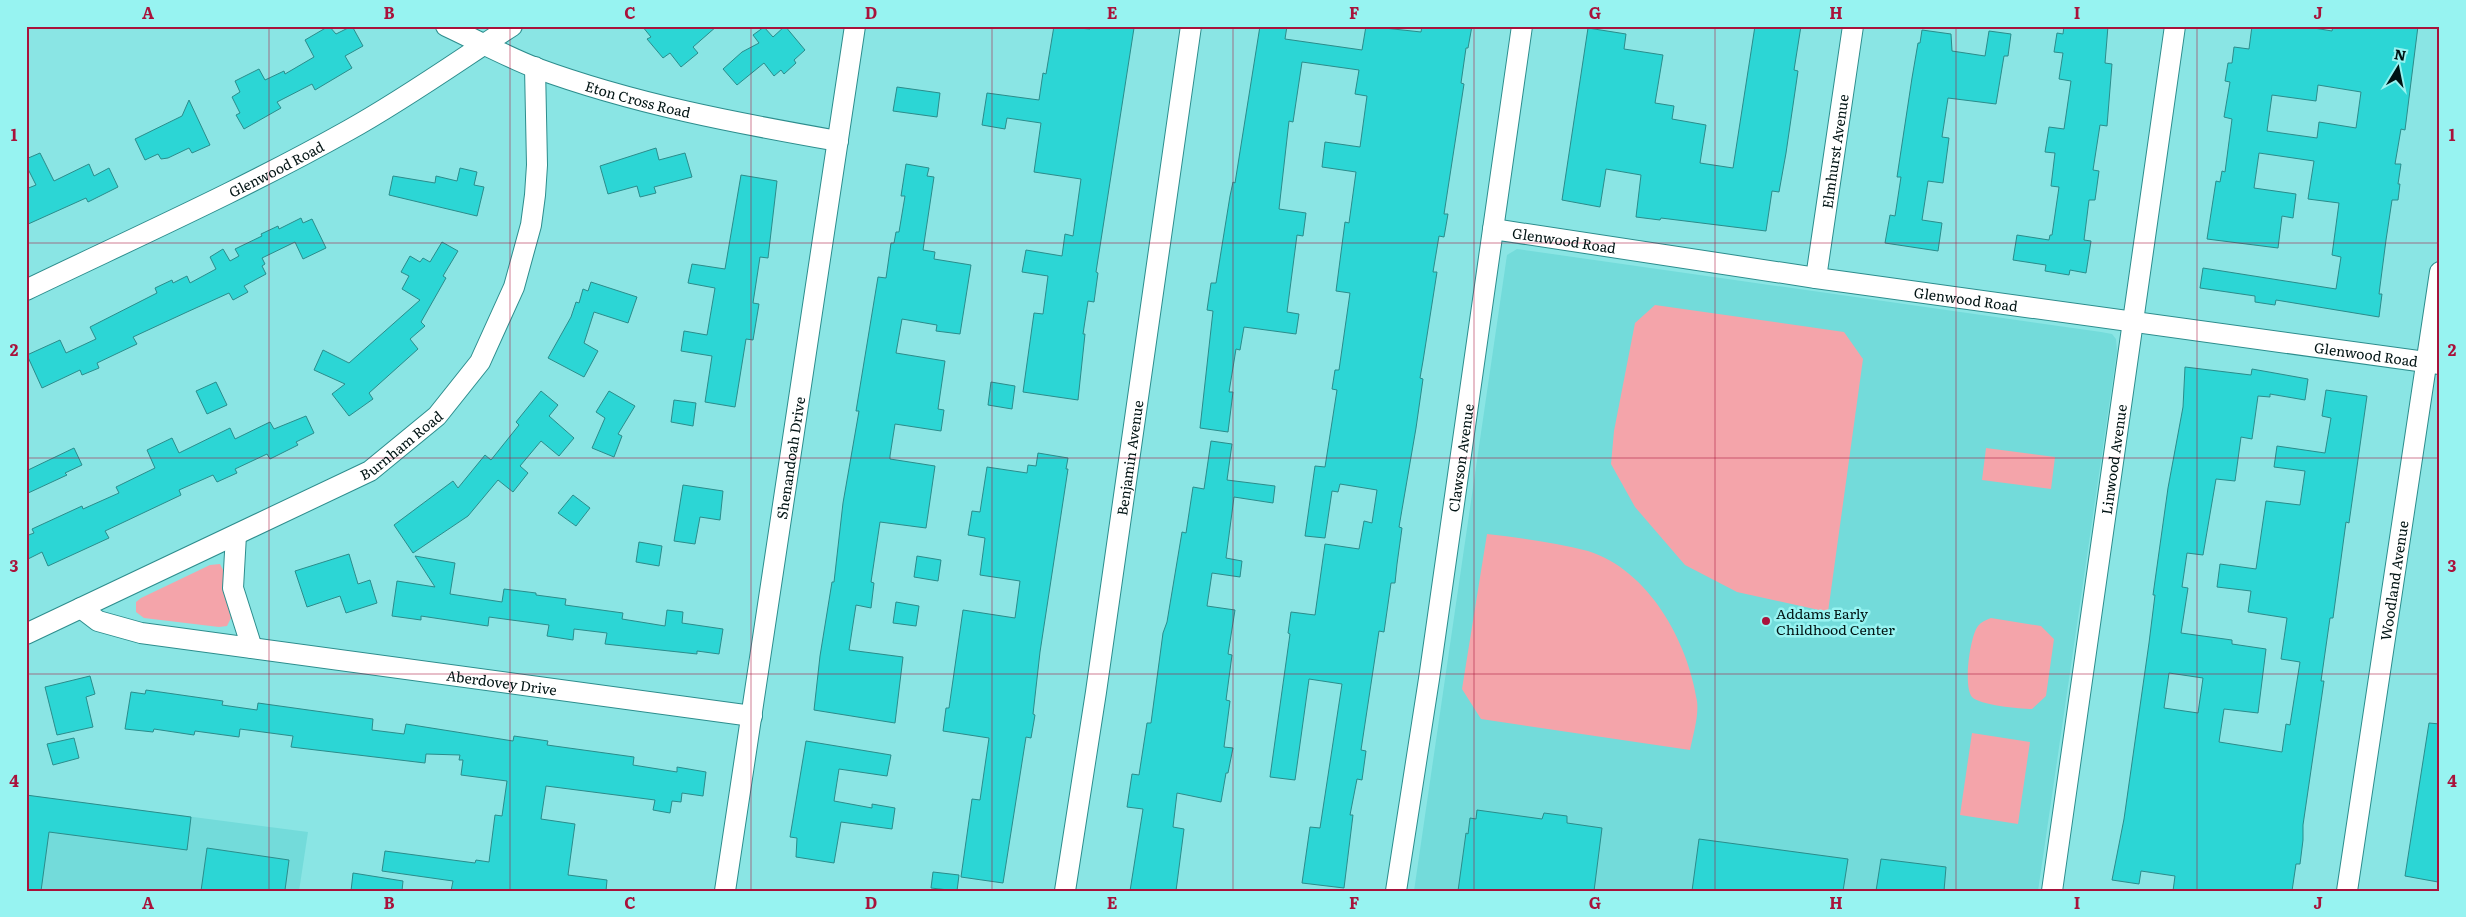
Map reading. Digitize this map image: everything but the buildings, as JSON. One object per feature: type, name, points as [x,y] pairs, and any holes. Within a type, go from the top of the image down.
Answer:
[{"type":"street","name":"Eton Cross Road","points":[[446,26],[535,67],[595,87],[695,114],[760,128],[838,141]]},
{"type":"street","name":"Glenwood Road","points":[[26,290],[248,183],[340,135],[418,88],[512,26]]},
{"type":"street","name":"Shenandoah Drive","points":[[725,891],[855,26]]},
{"type":"street","name":"Benjamin Avenue","points":[[1065,891],[1096,692],[1191,26]]},
{"type":"street","name":"Clawson Avenue","points":[[1396,891],[1430,669],[1522,26]]},
{"type":"street","name":"Elmhurst Avenue","points":[[1816,278],[1853,26]]},
{"type":"street","name":"Linwood Avenue","points":[[2052,891],[2175,26]]},
{"type":"street","name":"Burnham Road","points":[[26,634],[370,471],[437,416],[480,362],[514,287],[531,225],[537,165],[535,67]]},
{"type":"street","name":"Glenwood Road","points":[[1492,230],[1816,278],[2433,363]]},
{"type":"street","name":"Woodland Avenue","points":[[2347,891],[2433,363],[2440,272]]},
{"type":"street","points":[[236,535],[233,588],[252,648]]},
{"type":"street","name":"Aberdovey Drive","points":[[81,608],[98,621],[116,628],[752,716]]},
{"type":"shaded area","name":"Addams Early Childhood Center","points":[[1517,249],[2112,334],[2116,339],[2117,351],[2038,891],[1414,891],[1507,255]]},
{"type":"shaded area","points":[[1655,305],[1844,332],[1863,359],[1828,612],[1737,592],[1685,565],[1635,507],[1611,464],[1614,431],[1635,323]]},
{"type":"shaded area","points":[[1986,448],[2055,457],[2051,489],[1982,480]]},
{"type":"shaded area","points":[[1487,534],[1550,543],[1588,551],[1610,560],[1630,574],[1647,591],[1675,633],[1685,655],[1692,678],[1697,701],[1697,713],[1690,750],[1481,719],[1462,689]]},
{"type":"shaded area","points":[[220,564],[224,572],[224,590],[231,618],[227,626],[219,627],[144,618],[136,612],[136,602],[141,598],[210,565]]},
{"type":"shaded area","points":[[1991,618],[2041,626],[2054,639],[2046,696],[2032,709],[1991,704],[1976,700],[1969,691],[1968,673],[1972,640],[1978,626]]},
{"type":"shaded area","points":[[1972,733],[2030,742],[2018,824],[1960,815]]},
{"type":"shaded area","points":[[26,795],[308,832],[299,891],[26,891]]},
{"type":"place","name":"Addams Early Childhood Center","points":[[1766,621]]}]
